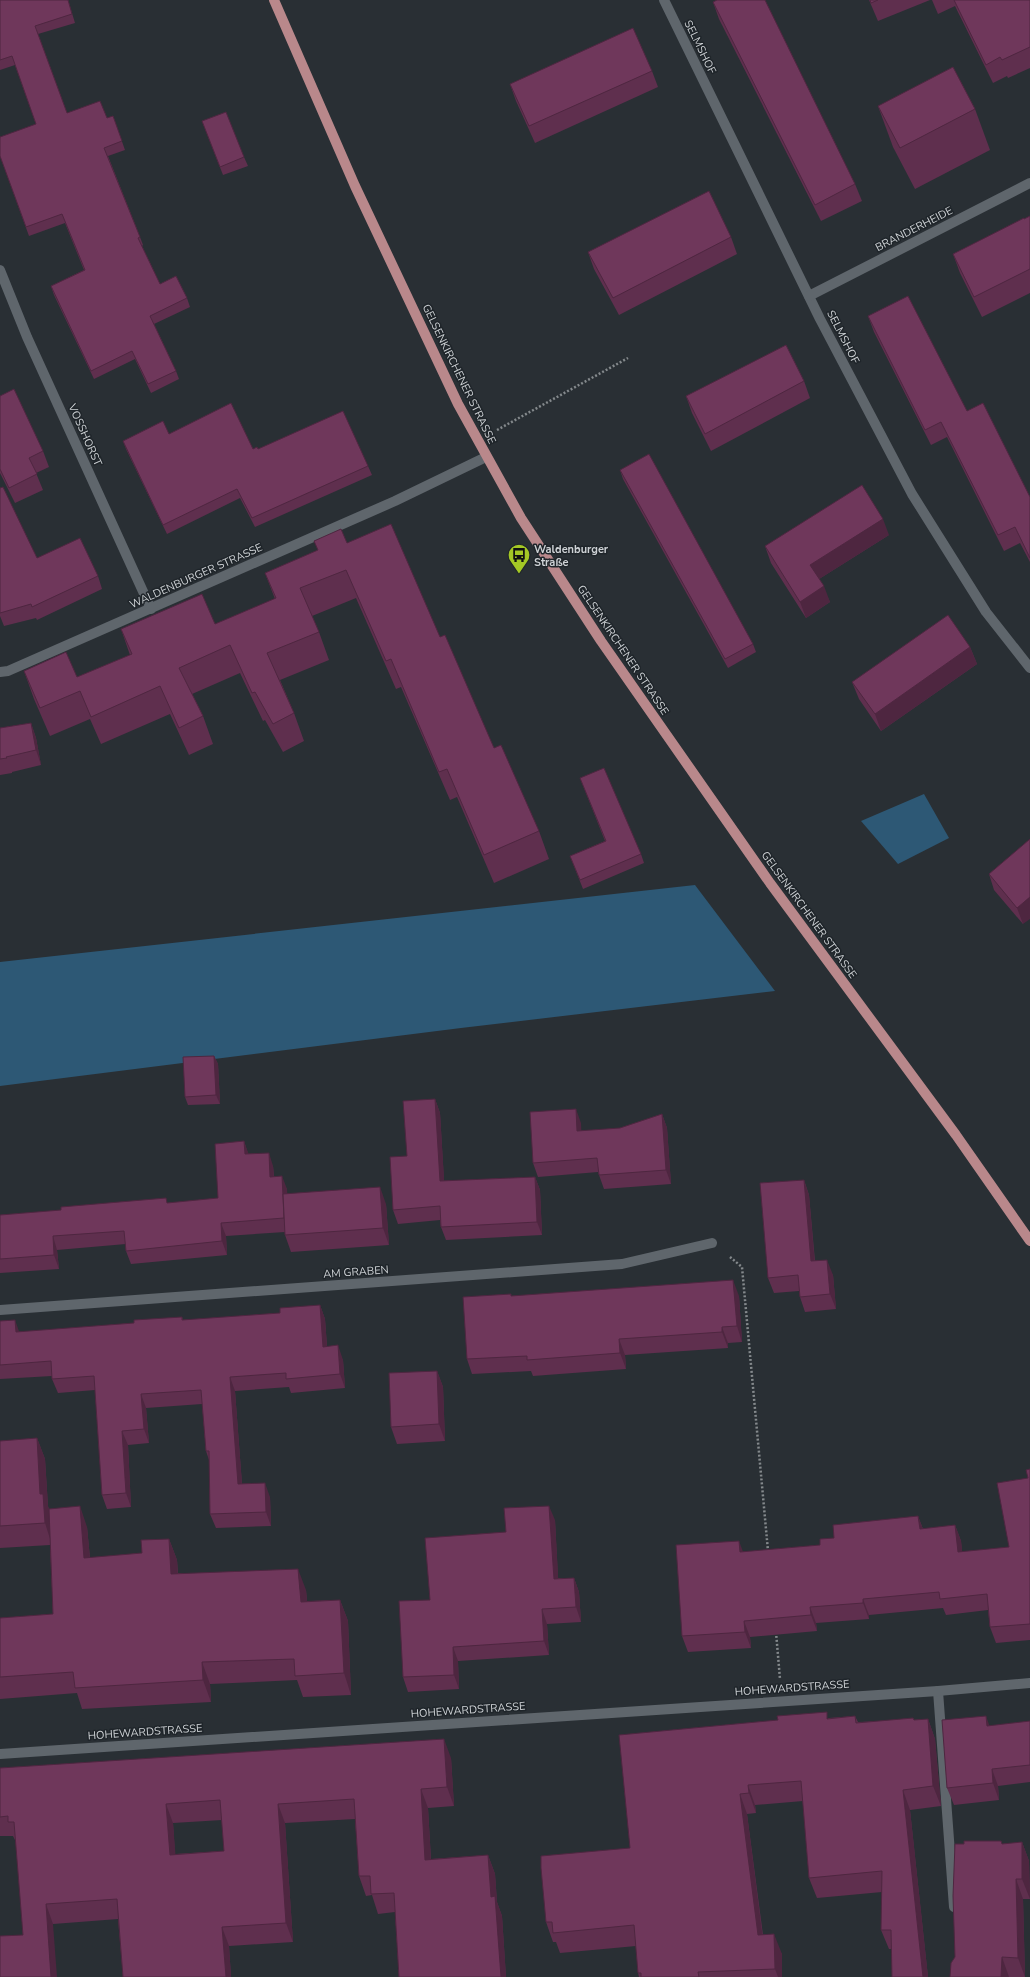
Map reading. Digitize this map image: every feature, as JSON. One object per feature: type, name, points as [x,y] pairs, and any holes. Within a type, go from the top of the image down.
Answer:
[{"type":"main road","name":"GELSENKIRCHENER STRASSE","points":[[274,0],[355,186],[458,404],[521,518],[601,641],[770,883],[956,1135],[1030,1241]]},
{"type":"street","name":"SELMSHOF","points":[[664,0],[809,296],[912,494],[986,612],[1030,668]]},
{"type":"street","name":"BRANDERHEIDE","points":[[809,296],[1030,183]]},
{"type":"street","name":"VOSSHORST","points":[[0,270],[27,337],[151,609]]},
{"type":"street","name":"WALDENBURGER STRASSE","points":[[0,672],[8,671],[151,609],[395,501],[486,457]]},
{"type":"street","name":"AM GRABEN","points":[[0,1310],[622,1264],[712,1243]]},
{"type":"street","name":"HOHEWARDSTRASSE","points":[[0,1754],[938,1691],[1030,1683]]},
{"type":"street","points":[[938,1691],[952,1867],[954,1914]]},
{"type":"path","points":[[479,440],[628,358]]},
{"type":"path","points":[[712,1243],[742,1268],[769,1559]]},
{"type":"path","points":[[776,1630],[782,1701]]},
{"type":"shaded area","points":[[924,794],[949,838],[898,864],[861,821]]},
{"type":"shaded area","points":[[695,885],[775,991],[461,1028],[0,1086],[0,962]]},
{"type":"building","points":[[0,0],[68,0],[72,14],[35,26],[67,113],[100,101],[107,118],[113,116],[122,141],[104,148],[140,237],[138,238],[160,284],[176,276],[187,298],[150,316],[176,371],[148,384],[132,351],[91,371],[51,286],[85,270],[62,214],[26,227],[0,156],[0,137],[36,124],[12,56],[0,60]]},
{"type":"building","points":[[717,0],[765,0],[855,184],[815,205],[713,2]]},
{"type":"building","points":[[870,0],[878,0],[871,3]]},
{"type":"building","points":[[954,0],[1030,0],[1030,47],[1002,60],[1000,57],[986,65]]},
{"type":"building","points":[[633,28],[652,71],[529,126],[510,84]]},
{"type":"building","points":[[953,67],[975,109],[900,148],[878,106]]},
{"type":"building","points":[[226,112],[244,157],[220,167],[202,121]]},
{"type":"building","points":[[709,191],[731,237],[613,298],[588,252]]},
{"type":"building","points":[[1030,216],[1030,269],[974,297],[953,254]]},
{"type":"building","points":[[908,296],[967,411],[983,403],[1030,497],[1030,558],[1015,527],[998,535],[941,422],[925,430],[868,316]]},
{"type":"building","points":[[786,345],[804,381],[705,434],[686,396]]},
{"type":"building","points":[[14,389],[43,451],[29,458],[37,474],[9,488],[0,469],[0,396]]},
{"type":"building","points":[[231,403],[253,449],[257,447],[258,449],[343,411],[368,466],[252,518],[237,489],[163,525],[123,441],[163,421],[169,434]]},
{"type":"building","points":[[649,454],[753,644],[725,659],[620,470]]},
{"type":"building","points":[[862,485],[883,519],[810,565],[824,586],[800,602],[765,546]]},
{"type":"building","points":[[3,487],[37,558],[80,538],[98,576],[32,607],[31,604],[0,613],[0,488]]},
{"type":"building","points":[[391,524],[440,637],[445,635],[494,748],[501,745],[539,831],[484,855],[447,769],[439,772],[391,659],[386,661],[346,570],[300,588],[319,632],[267,653],[294,713],[273,724],[255,692],[252,693],[230,645],[179,668],[203,716],[179,728],[160,686],[91,717],[80,691],[40,708],[24,671],[66,652],[77,677],[132,654],[121,629],[202,594],[215,624],[276,598],[265,573],[318,550],[314,541],[341,529],[347,543]]},
{"type":"building","points":[[948,615],[970,647],[875,714],[852,682]]},
{"type":"building","points":[[31,723],[36,750],[0,759],[0,728]]},
{"type":"building","points":[[604,768],[641,854],[580,880],[570,856],[606,841],[580,778]]},
{"type":"building","points":[[1030,839],[1030,897],[1017,908],[989,874]]},
{"type":"building","points":[[214,1056],[216,1095],[185,1097],[183,1057]]},
{"type":"building","points":[[435,1099],[440,1181],[535,1177],[537,1222],[441,1227],[440,1206],[393,1210],[390,1157],[407,1156],[403,1101]]},
{"type":"building","points":[[576,1109],[577,1131],[620,1128],[662,1114],[666,1170],[599,1175],[597,1158],[533,1163],[530,1112]]},
{"type":"building","points":[[244,1141],[245,1154],[269,1153],[270,1177],[282,1176],[284,1218],[221,1223],[222,1241],[126,1251],[124,1231],[53,1236],[54,1255],[0,1259],[0,1215],[61,1210],[61,1207],[166,1198],[167,1203],[218,1198],[215,1144]]},
{"type":"building","points":[[804,1180],[811,1261],[827,1260],[830,1294],[800,1297],[798,1275],[768,1278],[760,1183]]},
{"type":"building","points":[[380,1187],[383,1228],[285,1235],[283,1194]]},
{"type":"building","points":[[733,1280],[737,1326],[722,1327],[722,1332],[619,1339],[620,1353],[527,1360],[527,1356],[467,1359],[463,1297],[511,1294],[511,1296]]},
{"type":"building","points":[[320,1305],[323,1347],[338,1345],[340,1374],[286,1379],[286,1373],[230,1377],[238,1484],[265,1483],[266,1512],[210,1514],[209,1451],[206,1451],[201,1390],[141,1394],[144,1429],[122,1431],[126,1493],[102,1495],[94,1376],[52,1379],[51,1361],[0,1365],[0,1321],[15,1320],[16,1332],[134,1323],[134,1320],[182,1317],[182,1320],[280,1313],[280,1308]]},
{"type":"building","points":[[437,1371],[439,1424],[391,1427],[389,1373]]},
{"type":"building","points":[[37,1438],[40,1494],[43,1494],[45,1523],[0,1526],[0,1441]]},
{"type":"building","points":[[1030,1469],[1030,1624],[990,1627],[987,1594],[940,1599],[939,1592],[863,1599],[863,1603],[810,1607],[811,1615],[744,1621],[745,1632],[682,1636],[676,1545],[739,1541],[740,1552],[820,1545],[820,1539],[834,1538],[833,1525],[918,1516],[920,1529],[955,1525],[958,1552],[1009,1547],[997,1483],[1028,1478],[1026,1470]]},
{"type":"building","points":[[80,1506],[84,1558],[142,1553],[141,1540],[169,1539],[171,1574],[298,1569],[301,1602],[340,1600],[344,1673],[295,1676],[294,1659],[202,1662],[203,1680],[75,1688],[73,1672],[0,1677],[0,1618],[53,1614],[49,1509]]},
{"type":"building","points":[[549,1506],[554,1579],[574,1578],[576,1607],[542,1609],[544,1641],[453,1647],[454,1675],[403,1677],[399,1601],[430,1600],[425,1538],[506,1532],[504,1508]]},
{"type":"building","points":[[827,1712],[827,1719],[855,1716],[856,1723],[913,1718],[914,1720],[928,1719],[933,1786],[903,1790],[923,1977],[892,1977],[891,1930],[881,1930],[882,1871],[809,1878],[801,1781],[748,1785],[749,1793],[740,1794],[758,1935],[774,1934],[775,1969],[698,1972],[699,1977],[641,1977],[641,1973],[638,1973],[634,1925],[553,1933],[552,1922],[546,1922],[541,1856],[630,1848],[619,1735],[778,1720],[777,1716]]},
{"type":"building","points":[[986,1716],[987,1726],[1030,1721],[1030,1765],[992,1769],[993,1783],[947,1788],[942,1720]]},
{"type":"building","points":[[444,1739],[447,1787],[421,1789],[425,1860],[488,1855],[491,1897],[495,1896],[501,1977],[399,1977],[394,1893],[371,1894],[370,1876],[359,1876],[354,1799],[278,1804],[286,1923],[222,1927],[226,1977],[123,1977],[117,1899],[46,1904],[51,1977],[0,1977],[0,1936],[23,1935],[14,1822],[8,1822],[8,1816],[0,1817],[0,1768]],"holes":[[[220,1800],[224,1851],[170,1855],[166,1804]]]},
{"type":"building","points":[[964,1841],[1001,1841],[1002,1844],[1022,1842],[1022,1879],[1016,1879],[1018,1958],[1002,1957],[1001,1977],[950,1977],[951,1963],[955,1957],[953,1896],[955,1844],[964,1844]]},
{"type":"place","name":"Waldenburger Straße","points":[[519,574]]}]
